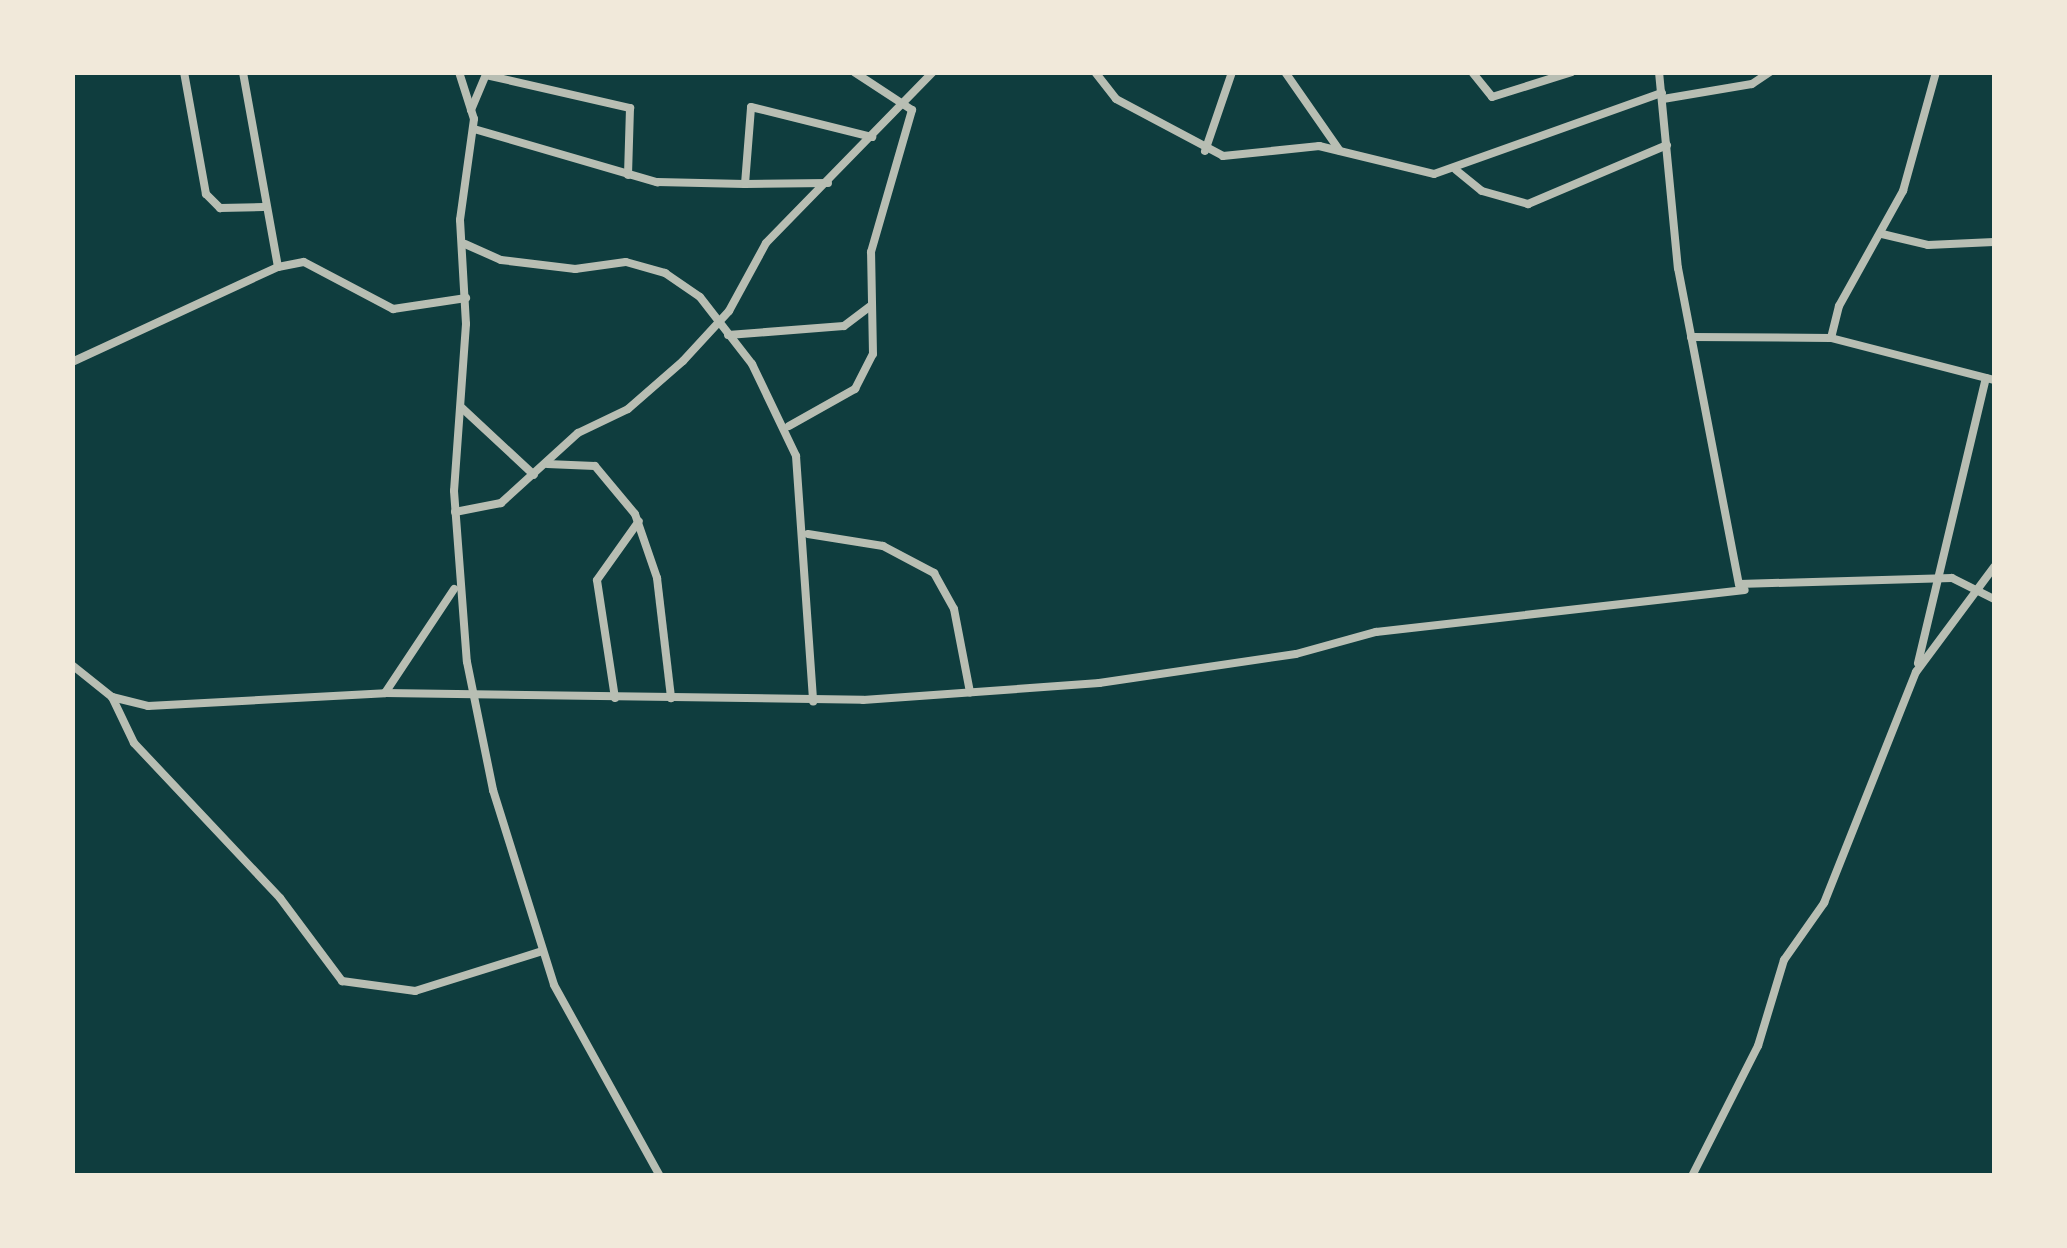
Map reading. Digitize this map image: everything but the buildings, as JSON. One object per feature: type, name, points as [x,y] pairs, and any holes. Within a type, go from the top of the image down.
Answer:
[{"type":"street","points":[[184,72],[206,194],[220,208],[263,208]]},
{"type":"street","points":[[242,72],[263,208],[278,267]]},
{"type":"street","points":[[459,72],[474,129],[465,244],[456,588],[474,699],[543,951],[660,1176]]},
{"type":"street","points":[[854,72],[908,101]]},
{"type":"street","points":[[455,512],[490,509],[534,476],[588,426],[642,399],[716,321],[766,243],[932,72]]},
{"type":"street","points":[[1095,72],[1116,99],[1206,151],[1247,158],[1300,146],[1340,150],[1417,171],[1456,170],[1663,96],[1752,84],[1770,72]]},
{"type":"street","points":[[1206,151],[1232,72]]},
{"type":"street","points":[[1285,72],[1340,150]]},
{"type":"street","points":[[1472,72],[1492,97],[1572,72]]},
{"type":"street","points":[[1659,72],[1691,338],[1731,566],[1745,590]]},
{"type":"street","points":[[1831,338],[1839,306],[1882,234],[1936,72]]},
{"type":"street","points":[[471,110],[486,74],[630,108],[628,175]]},
{"type":"street","points":[[790,426],[855,388],[873,354],[871,252],[904,157],[908,101]]},
{"type":"street","points":[[745,184],[748,112],[756,104],[872,138]]},
{"type":"street","points":[[474,129],[628,175],[745,184],[828,183]]},
{"type":"street","points":[[1456,170],[1482,190],[1528,204],[1668,145]]},
{"type":"street","points":[[1882,234],[1928,245],[1994,242]]},
{"type":"street","points":[[465,244],[501,260],[575,269],[642,265],[688,285],[728,335],[790,426],[808,534],[813,702]]},
{"type":"street","points":[[72,362],[278,267],[304,262],[393,309],[466,298]]},
{"type":"street","points":[[728,335],[844,326],[872,305]]},
{"type":"street","points":[[1691,338],[1831,338],[1990,379],[1916,672],[1824,903],[1784,960],[1758,1046],[1708,1129],[1692,1176]]},
{"type":"street","points":[[462,408],[534,476]]},
{"type":"street","points":[[547,464],[604,472],[638,521],[657,578],[671,698]]},
{"type":"street","points":[[615,698],[597,580],[638,521]]},
{"type":"street","points":[[808,534],[883,546],[934,573],[954,609],[970,692]]},
{"type":"street","points":[[1916,672],[1994,567]]},
{"type":"street","points":[[112,698],[172,707],[385,693],[474,699],[813,702],[970,692],[1216,668],[1376,632],[1745,590],[1937,579],[1979,585],[1994,599]]},
{"type":"street","points":[[385,693],[456,588]]},
{"type":"street","points":[[72,665],[112,698],[134,743],[280,898],[342,981],[415,991],[543,951]]}]
